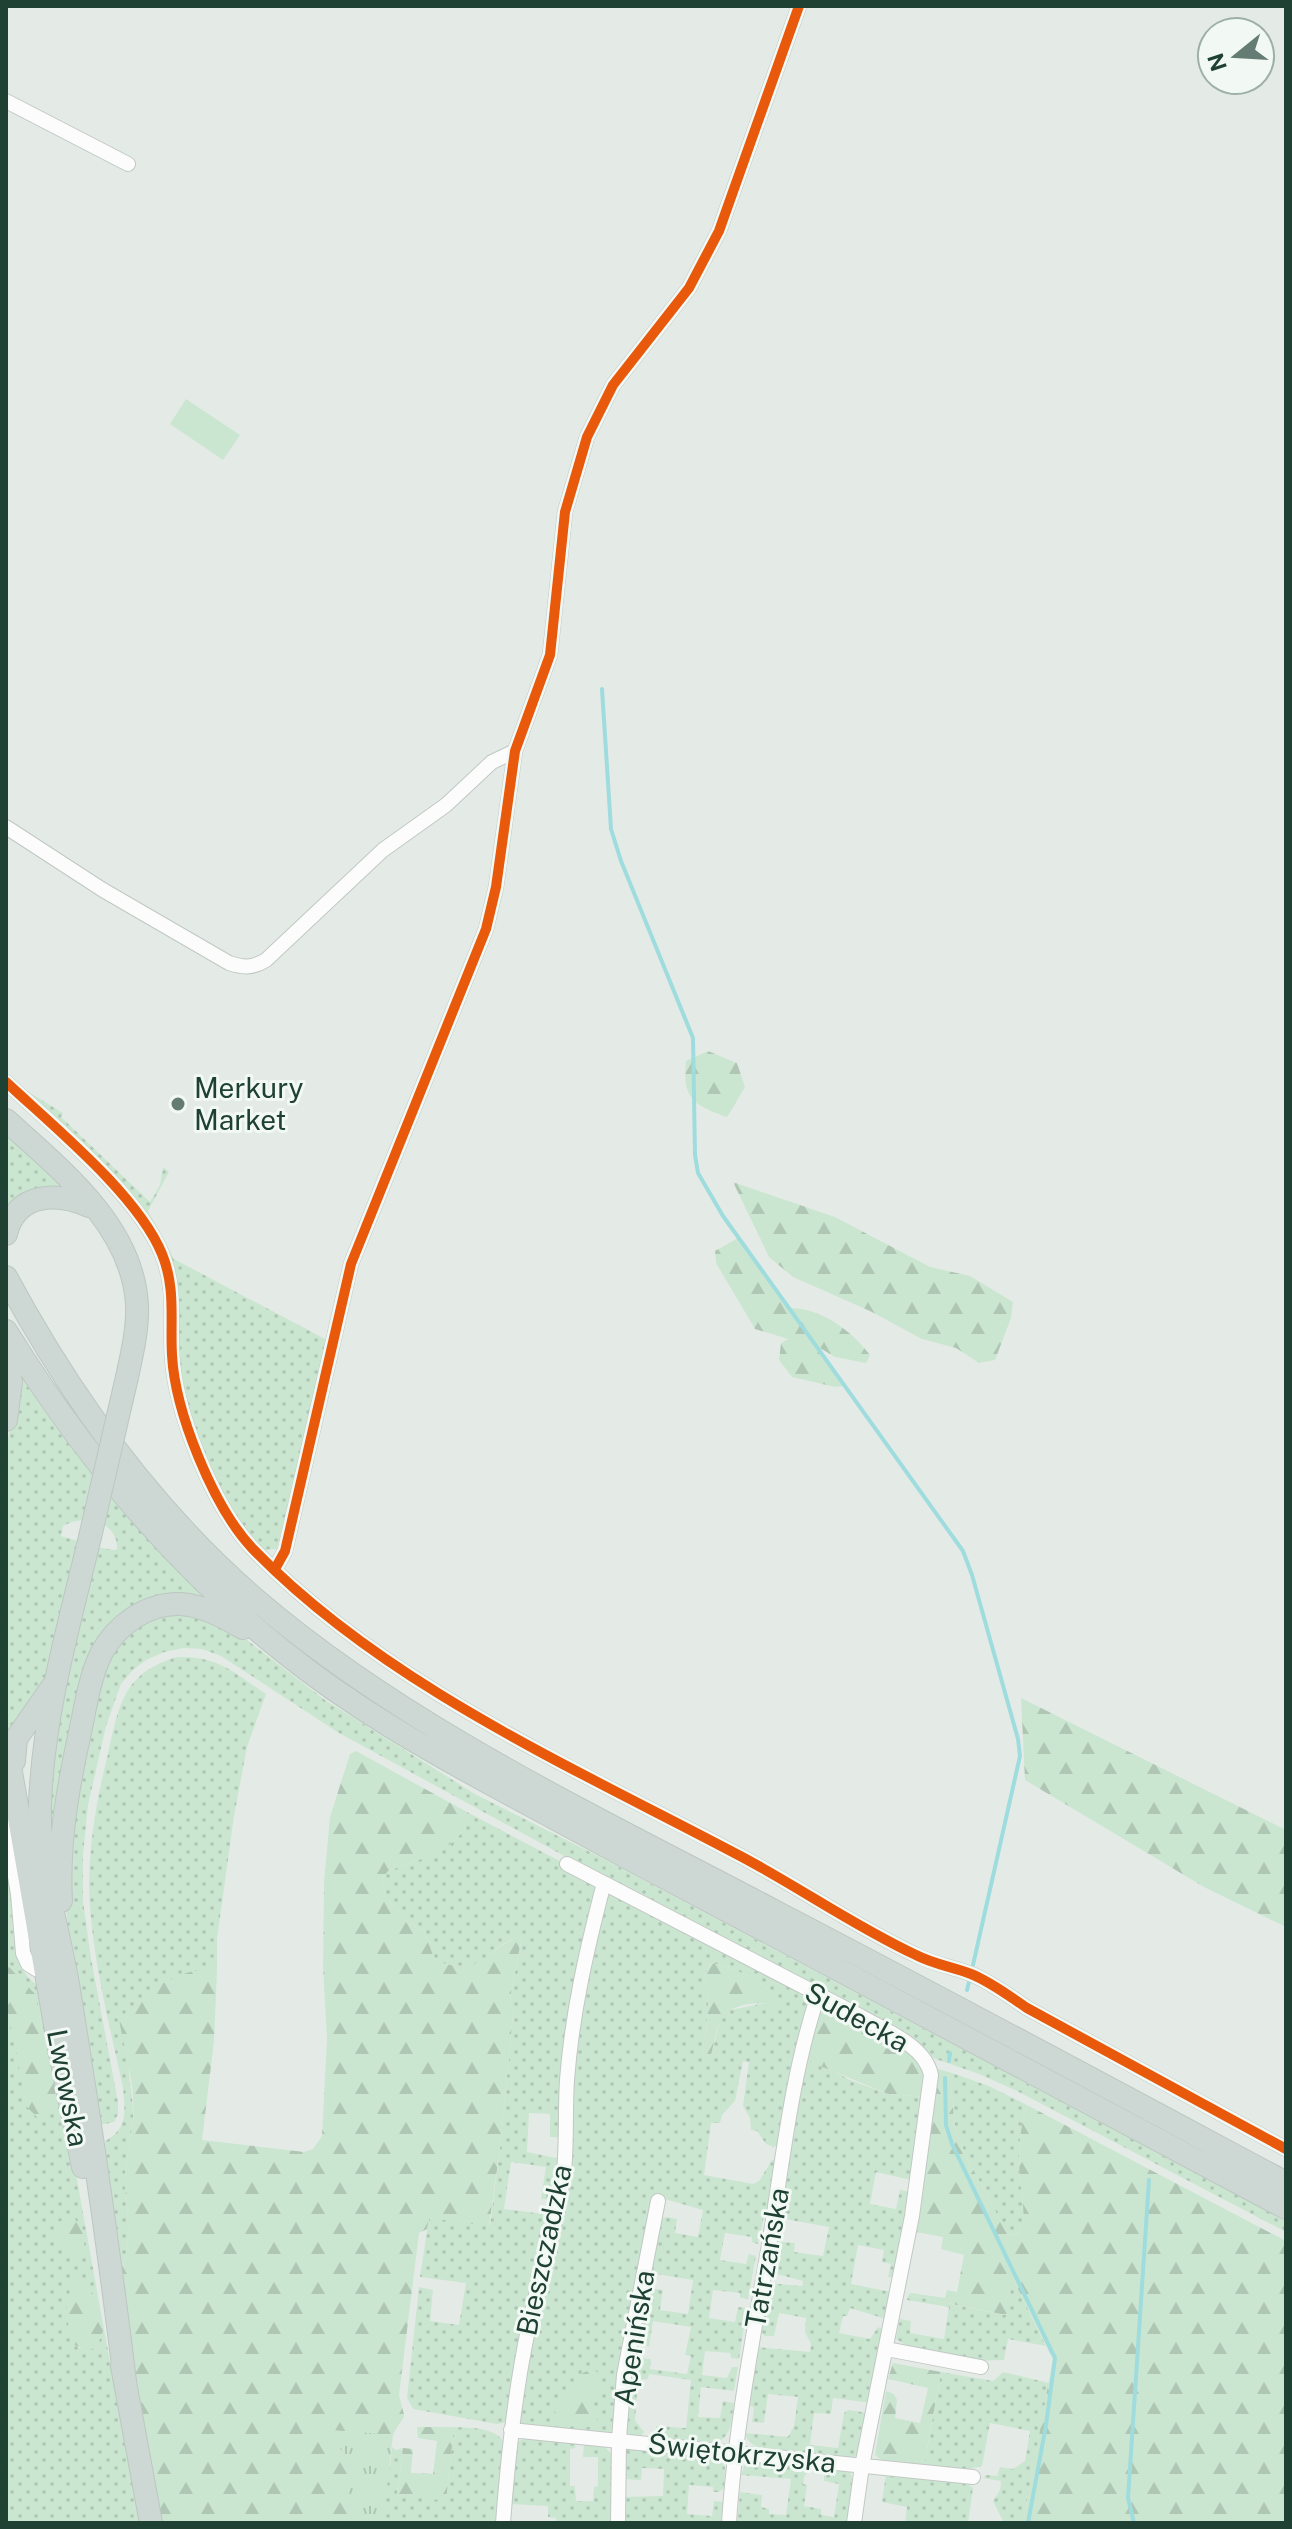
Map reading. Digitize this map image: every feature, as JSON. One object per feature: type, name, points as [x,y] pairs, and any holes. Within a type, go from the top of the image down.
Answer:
[{"type":"main road","points":[[6,1120],[96,1209],[128,1259],[136,1290],[137,1326],[56,1680],[40,1807],[56,1971]]},
{"type":"main road","points":[[6,1234],[17,1212],[41,1199],[61,1196],[96,1209]]},
{"type":"main road","points":[[6,1258],[24,1310]]},
{"type":"main road","points":[[6,1277],[97,1423],[167,1511],[254,1598],[341,1666],[427,1722],[590,1814],[1286,2183]]},
{"type":"main road","points":[[6,1331],[62,1416],[137,1511],[213,1589],[284,1653],[364,1711],[469,1772],[1286,2208]]},
{"type":"main road","points":[[6,1354],[11,1382],[6,1420]]},
{"type":"main road","points":[[56,1971],[66,1798],[92,1680],[101,1654],[114,1633],[141,1614],[181,1604],[209,1610],[284,1653]]},
{"type":"main road","points":[[16,1794],[16,1739],[56,1680]]},
{"type":"main road","points":[[6,1743],[16,1794]]},
{"type":"main road","name":"Lwowska","points":[[16,1794],[101,2184],[125,2381],[151,2523]]},
{"type":"street","points":[[275,1569],[285,1551],[351,1264],[486,929],[496,887],[515,751],[550,655],[565,512],[587,437],[613,385],[689,288],[719,231],[799,6]]},
{"type":"street","points":[[6,101],[128,164]]},
{"type":"street","points":[[6,827],[103,890],[216,956],[247,967],[266,960],[383,850],[446,805],[492,762],[515,751]]},
{"type":"street","points":[[6,1082],[105,1177],[151,1233],[163,1255],[171,1283],[174,1309],[172,1355],[181,1404],[209,1480],[235,1528],[275,1569],[364,1645],[456,1703],[749,1860],[918,1957],[971,1974],[1027,2008],[1286,2149]]},
{"type":"street","points":[[6,1824],[18,1894],[23,1953],[28,1964],[56,1971]]},
{"type":"street","name":"Sudecka","points":[[567,1864],[818,1995],[906,2043],[927,2060],[931,2075],[912,2216],[862,2466],[854,2523]]},
{"type":"street","name":"Bieszczadzka","points":[[503,2523],[511,2430],[525,2343],[564,2171],[567,2079],[573,2031],[583,1968],[604,1883]]},
{"type":"street","name":"Tatrzańska","points":[[729,2523],[736,2452],[802,2048],[818,1995]]},
{"type":"street","name":"Apenińska","points":[[618,2523],[619,2439],[631,2335],[658,2201]]},
{"type":"street","points":[[887,2349],[981,2367]]},
{"type":"street","name":"Świętokrzyska","points":[[511,2430],[973,2477]]},
{"type":"green space","points":[[186,399],[240,435],[223,460],[170,424]]},
{"type":"green space","points":[[708,1051],[737,1063],[745,1087],[727,1117],[698,1104],[688,1092],[686,1061]]},
{"type":"green space","points":[[27,1091],[63,1113],[61,1117],[150,1202],[160,1185],[163,1167],[169,1172],[148,1211],[174,1259],[327,1340],[277,1549],[264,1550],[239,1526],[211,1475],[181,1389],[167,1251]]},
{"type":"green space","points":[[6,1130],[72,1190],[6,1216]]},
{"type":"green space","points":[[733,1182],[835,1217],[930,1267],[970,1276],[1013,1302],[1011,1318],[995,1360],[979,1363],[956,1348],[922,1339],[870,1311],[793,1277],[769,1257]]},
{"type":"green space","points":[[738,1238],[788,1308],[812,1311],[834,1322],[854,1337],[870,1355],[866,1363],[835,1357],[815,1345],[844,1386],[835,1387],[792,1377],[779,1360],[781,1343],[788,1339],[755,1329],[716,1263],[715,1251]]},
{"type":"green space","points":[[16,1368],[59,1432],[107,1492],[212,1604],[203,1601],[105,1635],[53,1887],[48,1761],[96,1547],[117,1549],[112,1532],[98,1522],[80,1520],[63,1526],[61,1536],[78,1541],[48,1674],[42,1690],[9,1738],[6,1722],[6,1447],[16,1401]]},
{"type":"green space","points":[[189,1612],[243,1637],[325,1700],[475,1794],[598,1856],[1286,2221],[1286,2232],[1017,2091],[936,2059],[339,1733],[221,1656],[202,1649],[184,1648],[164,1652],[146,1660],[121,1684],[106,1726],[88,1805],[83,1901],[118,2102],[114,2122],[100,2125],[70,1950],[66,1907],[73,1788],[109,1655],[142,1620]]},
{"type":"green space","points":[[177,1657],[215,1662],[266,1694],[247,1747],[234,1816],[217,1939],[217,1972],[211,1970],[129,2070],[133,2114],[125,2174],[128,2241],[118,2273],[104,2145],[118,2131],[123,2119],[123,2088],[93,1938],[90,1854],[100,1787],[120,1706],[134,1682],[145,1672]]},
{"type":"green space","points":[[1021,1698],[1286,1830],[1286,1927],[1204,1887],[1025,1780]]},
{"type":"green space","points":[[356,1751],[467,1812],[466,1824],[450,1844],[388,1871],[382,1879],[386,1898],[407,1921],[424,1932],[435,1960],[451,1965],[473,1964],[522,1936],[510,1998],[513,2015],[489,2226],[429,2218],[427,2229],[419,2233],[399,2395],[403,2419],[393,2435],[333,2431],[349,2461],[349,2520],[353,2523],[162,2523],[118,2274],[128,2241],[125,2174],[134,2108],[119,2020],[138,2001],[177,1976],[205,1970],[217,1972],[214,2041],[202,2140],[304,2152],[313,2149],[322,2136],[327,2039],[323,1967],[324,1882],[330,1817],[350,1754]]},
{"type":"green space","points":[[467,1812],[802,1989],[809,1998],[782,2143],[774,2147],[766,2144],[757,2131],[751,2130],[750,2118],[743,2106],[749,2062],[743,2061],[735,2101],[722,2115],[720,2123],[711,2123],[704,2175],[753,2184],[759,2181],[772,2160],[779,2161],[768,2215],[764,2216],[758,2244],[752,2242],[752,2237],[725,2233],[720,2260],[746,2264],[749,2254],[756,2256],[748,2299],[740,2298],[740,2293],[713,2290],[709,2318],[735,2322],[738,2307],[747,2308],[739,2359],[731,2358],[730,2353],[705,2351],[702,2375],[727,2378],[732,2367],[738,2367],[734,2391],[701,2387],[698,2417],[720,2418],[723,2401],[734,2403],[730,2428],[718,2442],[657,2439],[656,2426],[686,2428],[691,2380],[649,2374],[648,2379],[638,2380],[635,2420],[644,2432],[640,2437],[626,2433],[631,2361],[651,2359],[650,2369],[687,2374],[691,2356],[685,2355],[691,2327],[653,2321],[649,2347],[634,2341],[645,2287],[663,2290],[660,2310],[688,2314],[693,2280],[656,2274],[654,2277],[648,2276],[647,2272],[659,2221],[666,2217],[677,2219],[675,2233],[698,2237],[703,2210],[654,2196],[628,2328],[616,2426],[609,2434],[522,2428],[516,2419],[536,2308],[566,2187],[569,2138],[550,2137],[550,2114],[529,2113],[527,2152],[561,2159],[554,2200],[541,2199],[546,2167],[511,2162],[504,2209],[551,2215],[520,2350],[508,2422],[497,2424],[413,2409],[407,2398],[419,2287],[433,2290],[430,2321],[459,2325],[466,2283],[420,2277],[429,2218],[490,2225],[513,2015],[510,1998],[522,1937],[465,1967],[435,1960],[424,1932],[407,1921],[386,1898],[382,1879],[388,1871],[450,1844],[466,1824]],"holes":[[[712,1963],[758,1981],[778,2000],[774,2006],[765,2003],[726,2011],[720,2020],[711,2055],[702,2053],[708,2013],[706,1973]]]},
{"type":"green space","points":[[6,1876],[10,1882],[17,1953],[28,1977],[38,1985],[57,2068],[99,2302],[82,2280],[78,2348],[96,2348],[104,2329],[140,2523],[6,2523]]},
{"type":"green space","points":[[712,1963],[749,1976],[778,2000],[774,2007],[755,2003],[730,2010],[717,2028],[711,2055],[702,2053],[708,2013],[706,1973]]},
{"type":"green space","points":[[9,1967],[35,1994],[50,2060],[56,2098],[50,2112],[39,2119],[27,2107],[6,2003],[6,1969]]},
{"type":"green space","points":[[825,2004],[891,2038],[927,2067],[926,2097],[888,2094],[813,2063],[807,2057],[820,2007]]},
{"type":"green space","points":[[807,2057],[850,2080],[888,2094],[926,2097],[915,2181],[876,2172],[870,2204],[896,2209],[900,2190],[911,2192],[894,2278],[888,2277],[891,2264],[882,2262],[884,2250],[858,2245],[851,2284],[891,2292],[886,2319],[850,2308],[847,2316],[843,2316],[839,2333],[870,2339],[878,2327],[884,2330],[871,2403],[833,2398],[831,2414],[814,2413],[810,2445],[838,2448],[844,2413],[848,2410],[868,2413],[861,2453],[850,2459],[766,2450],[750,2442],[745,2433],[788,2437],[794,2426],[798,2397],[768,2394],[764,2423],[752,2422],[754,2408],[748,2404],[757,2347],[810,2352],[811,2344],[805,2332],[806,2318],[779,2313],[774,2336],[765,2336],[760,2331],[767,2283],[802,2286],[803,2281],[769,2272],[774,2241],[782,2239],[782,2242],[795,2243],[794,2252],[823,2256],[829,2227],[779,2218]]},
{"type":"green space","points":[[938,2069],[949,2072],[955,2127],[966,2156],[1007,2233],[1014,2235],[1021,2231],[1023,2212],[1019,2151],[1027,2105],[1286,2241],[1286,2523],[1023,2523],[1053,2359],[1013,2279],[1006,2315],[908,2295],[945,2298],[947,2290],[957,2292],[964,2255],[941,2249],[943,2237],[916,2232]]},
{"type":"green space","points":[[949,2072],[989,2086],[1027,2105],[1019,2151],[1023,2224],[1022,2230],[1014,2235],[1007,2233],[966,2156],[955,2127]]},
{"type":"green space","points":[[72,2216],[83,2235],[81,2255],[65,2251],[53,2233],[61,2220]]},
{"type":"green space","points":[[1012,2277],[1046,2346],[1008,2339],[1004,2360],[966,2361],[906,2350],[906,2345],[896,2339],[900,2319],[911,2321],[910,2333],[944,2339],[949,2307],[907,2300],[908,2295],[1005,2315]]},
{"type":"green space","points":[[78,2279],[82,2279],[99,2302],[104,2329],[96,2348],[86,2350],[73,2344],[67,2318],[69,2294]]},
{"type":"green space","points":[[893,2363],[941,2372],[925,2460],[928,2467],[885,2463],[875,2455],[886,2391],[894,2394],[897,2400],[895,2418],[920,2423],[928,2388],[888,2379]]},
{"type":"green space","points":[[595,2370],[601,2376],[592,2403],[599,2422],[597,2426],[577,2427],[560,2420],[554,2409],[581,2375]]},
{"type":"green space","points":[[941,2372],[993,2381],[1003,2372],[1049,2383],[1023,2523],[1004,2523],[993,2501],[1000,2490],[1001,2481],[983,2478],[986,2475],[997,2476],[1000,2467],[1013,2469],[1025,2461],[1030,2431],[990,2423],[982,2466],[961,2471],[928,2467],[925,2461]]},
{"type":"green space","points":[[417,2427],[454,2427],[446,2501],[397,2494],[403,2448],[413,2449],[411,2473],[433,2474],[437,2441],[418,2438]]},
{"type":"green space","points":[[454,2427],[490,2431],[505,2444],[497,2523],[369,2523],[390,2466],[392,2447],[396,2450],[403,2448],[397,2494],[446,2500]]},
{"type":"green space","points":[[332,2430],[393,2435],[383,2523],[353,2523],[349,2520],[349,2461],[335,2441]]},
{"type":"green space","points":[[530,2437],[576,2441],[575,2448],[570,2449],[570,2486],[575,2486],[576,2501],[593,2501],[594,2487],[598,2486],[598,2457],[583,2457],[584,2442],[600,2445],[610,2452],[613,2456],[612,2523],[556,2523],[556,2518],[548,2517],[548,2506],[509,2504],[516,2442]]},
{"type":"green space","points":[[627,2448],[719,2458],[725,2467],[724,2488],[713,2492],[713,2487],[689,2485],[687,2514],[712,2516],[714,2501],[723,2502],[721,2523],[623,2523],[623,2497],[663,2496],[664,2469],[642,2468],[641,2480],[623,2479],[624,2452]]},
{"type":"green space","points":[[753,2461],[806,2464],[809,2471],[803,2484],[807,2485],[804,2506],[821,2509],[821,2515],[834,2517],[839,2484],[824,2481],[824,2467],[850,2472],[854,2483],[849,2523],[737,2523],[740,2492],[762,2495],[761,2507],[769,2509],[769,2514],[786,2515],[791,2479],[741,2475],[744,2466]]},
{"type":"green space","points":[[886,2474],[964,2481],[973,2488],[968,2523],[905,2523],[907,2507],[882,2502]]},
{"type":"waterway","points":[[602,689],[611,829],[693,1038],[698,1173],[723,1216],[963,1551],[972,1575],[1018,1739],[1020,1756],[973,1965]]},
{"type":"waterway","points":[[967,1990],[969,1982]]},
{"type":"waterway","points":[[949,2061],[950,2053]]},
{"type":"waterway","points":[[945,2078],[946,2125],[952,2144],[1055,2358],[1028,2523]]},
{"type":"waterway","points":[[1134,2523],[1128,2498],[1149,2180]]},
{"type":"cycle path","points":[[275,1569],[285,1551],[351,1264],[486,929],[496,887],[515,751],[550,655],[565,512],[587,437],[613,385],[689,288],[719,231],[799,6]]},
{"type":"cycle path","points":[[6,1082],[93,1162],[150,1231],[162,1254],[169,1279],[175,1378],[198,1457],[237,1530],[304,1597],[362,1642],[485,1721],[744,1858],[894,1944],[986,1981],[1027,2008],[1286,2149]]},
{"type":"place","name":"Merkury Market","points":[[178,1104]]}]
